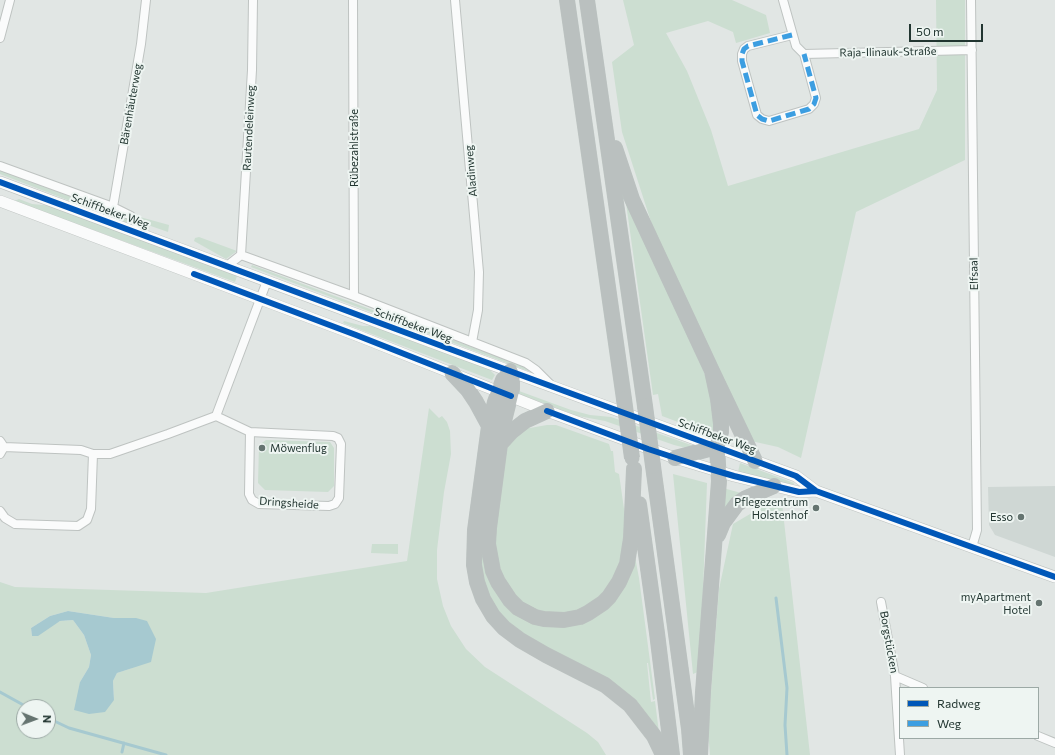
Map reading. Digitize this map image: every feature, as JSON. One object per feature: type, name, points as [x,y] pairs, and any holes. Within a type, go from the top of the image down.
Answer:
[{"type":"highway","points":[[567,0],[657,633],[672,755]]},
{"type":"highway","points":[[587,0],[645,406],[689,729],[691,755]]},
{"type":"highway","points":[[602,111],[632,199],[755,461]]},
{"type":"highway","points":[[510,371],[512,382],[489,426],[475,530],[474,565],[477,582],[483,599],[493,616],[504,628],[520,640],[546,656],[605,685],[630,705],[654,736],[663,755]]},
{"type":"highway","points":[[700,755],[703,685],[719,472],[717,447],[721,432],[718,399],[712,372]]},
{"type":"highway","points":[[452,373],[468,390],[489,426]]},
{"type":"highway","points":[[505,394],[501,443],[488,544],[493,571],[498,582],[510,600],[526,612],[544,619],[572,619],[588,613],[603,603],[620,582],[626,564],[631,538],[633,464]]},
{"type":"highway","points":[[501,443],[524,421],[547,411]]},
{"type":"highway","points":[[675,458],[717,447]]},
{"type":"highway","points":[[714,548],[718,533],[723,523],[737,504],[754,494],[774,486]]},
{"type":"main road","name":"Schiffbeker Weg","points":[[0,182],[796,476],[816,491],[1055,576]]},
{"type":"main road","points":[[0,201],[22,190]]},
{"type":"main road","name":"Schiffbeker Weg","points":[[0,201],[260,299],[547,411],[675,458],[719,472],[799,492],[816,491]]},
{"type":"street","points":[[0,38],[10,0]]},
{"type":"street","name":"Bärenhäuterweg","points":[[113,207],[141,44],[146,0]]},
{"type":"street","name":"Rautendeleinweg","points":[[241,255],[252,70],[253,0]]},
{"type":"street","name":"Rübezahlstraße","points":[[353,0],[354,296]]},
{"type":"street","name":"Aladinweg","points":[[456,0],[479,272],[478,310],[472,342]]},
{"type":"street","points":[[783,0],[796,46],[804,54],[816,98],[814,104],[809,110],[769,121],[762,120],[757,114],[742,61],[742,54],[744,49],[748,46],[792,35]]},
{"type":"street","name":"Elfsaal","points":[[971,0],[977,524],[977,530],[972,547]]},
{"type":"street","name":"Raja-Ilinauk-Straße","points":[[804,54],[972,50]]},
{"type":"street","name":"Schiffbeker Weg","points":[[0,166],[113,207],[131,216],[145,235]]},
{"type":"street","points":[[227,266],[241,255]]},
{"type":"street","name":"Schiffbeker Weg","points":[[241,255],[354,296],[526,363],[536,370],[552,386]]},
{"type":"street","points":[[1,447],[81,450],[93,454],[110,454],[216,416],[267,281]]},
{"type":"street","name":"Dringsheide","points":[[216,416],[250,432],[333,436],[338,438],[341,444],[339,498],[335,504],[329,506],[259,504],[252,500],[249,494],[250,432]]},
{"type":"street","points":[[0,511],[5,518],[14,524],[78,526],[87,520],[91,509],[93,454]]},
{"type":"street","name":"Borgstücken","points":[[881,602],[895,676],[900,755]]},
{"type":"street","points":[[895,676],[921,687]]},
{"type":"street","points":[[1039,736],[1055,743]]},
{"type":"shaded area","points":[[1055,486],[1055,557],[995,535],[989,525],[988,487]]},
{"type":"green space","points":[[623,0],[732,0],[766,15],[770,33],[736,43],[733,32],[708,21],[666,33],[687,71],[711,130],[728,186],[919,129],[937,90],[936,0],[965,0],[965,160],[856,212],[801,458],[778,447],[751,441],[654,231],[622,132],[612,62],[634,45]]},
{"type":"green space","points":[[0,170],[132,220],[130,224],[0,174]]},
{"type":"green space","points":[[627,195],[710,386],[713,433],[697,429],[662,416],[658,394],[653,395],[625,196]]},
{"type":"green space","points":[[19,199],[32,204],[53,206],[237,276],[235,282],[14,201]]},
{"type":"green space","points":[[140,217],[169,225],[168,232],[148,225]]},
{"type":"green space","points":[[199,237],[237,251],[226,259],[194,241],[195,238]]},
{"type":"green space","points":[[252,265],[528,368],[528,371],[251,267]]},
{"type":"green space","points":[[344,321],[363,326],[375,326],[489,369],[495,375],[492,380],[343,323]]},
{"type":"green space","points":[[519,391],[571,410],[590,415],[611,417],[694,446],[686,448],[674,445],[605,421],[578,416],[519,394]]},
{"type":"green space","points":[[429,408],[439,418],[442,416],[447,422],[450,431],[451,454],[444,492],[437,550],[437,579],[443,606],[451,626],[466,649],[485,667],[587,733],[598,742],[606,755],[0,755],[0,582],[15,587],[206,593],[407,561]],"holes":[[[68,611],[114,618],[136,618],[132,668],[117,673],[113,681],[114,700],[80,682],[89,667],[91,655],[84,635],[73,620],[60,621],[32,636],[31,628],[50,616]]]},
{"type":"green space","points":[[526,425],[530,428],[556,425],[609,444],[611,451],[613,451],[615,472],[619,474],[624,509],[624,530],[621,556],[617,571],[611,583],[602,595],[585,608],[575,611],[553,614],[534,609],[522,602],[512,592],[504,579],[499,565],[496,553],[496,523],[507,444]]},
{"type":"green space","points":[[266,440],[330,442],[334,448],[334,486],[328,492],[265,490],[258,483],[259,445]]},
{"type":"green space","points":[[740,463],[794,483],[793,485],[738,472]]},
{"type":"green space","points":[[673,474],[707,483],[700,671],[693,674]]},
{"type":"green space","points":[[723,488],[741,493],[724,510]]},
{"type":"green space","points":[[782,503],[810,755],[710,755],[708,731],[719,589],[733,524],[762,507]]},
{"type":"green space","points":[[485,522],[512,608],[577,622],[635,557],[655,699],[653,700],[647,663],[651,702],[655,701],[659,733],[560,656],[508,624],[487,595],[480,566]]},
{"type":"green space","points":[[372,544],[398,544],[398,554],[371,553]]},
{"type":"water","points":[[68,611],[114,618],[136,618],[147,621],[156,639],[151,662],[117,673],[113,681],[114,700],[105,712],[89,714],[74,710],[80,682],[89,667],[91,655],[84,635],[73,620],[60,621],[38,636],[32,636],[31,628],[50,616]]},
{"type":"waterway","points":[[776,598],[787,688],[785,725],[787,755]]},
{"type":"waterway","points":[[0,692],[16,701]]},
{"type":"waterway","points":[[56,722],[69,728],[166,755]]},
{"type":"waterway","points":[[122,752],[124,743]]},
{"type":"marked path","points":[[792,35],[748,46],[744,49],[742,54],[742,61],[757,115],[762,119],[769,121],[809,109],[814,104],[816,98],[804,54]]},
{"type":"cycle path","points":[[0,182],[796,476],[816,491],[1055,577]]},
{"type":"cycle path","points":[[194,274],[356,335],[511,396]]},
{"type":"cycle path","points":[[547,411],[648,449],[700,466],[799,492],[816,491]]},
{"type":"place","name":"Möwenflug","points":[[262,448]]},
{"type":"place","name":"Pflegezentrum Holstenhof","points":[[816,508]]},
{"type":"place","name":"Esso","points":[[1021,517]]},
{"type":"place","name":"myApartment Hotel","points":[[1039,603]]}]
